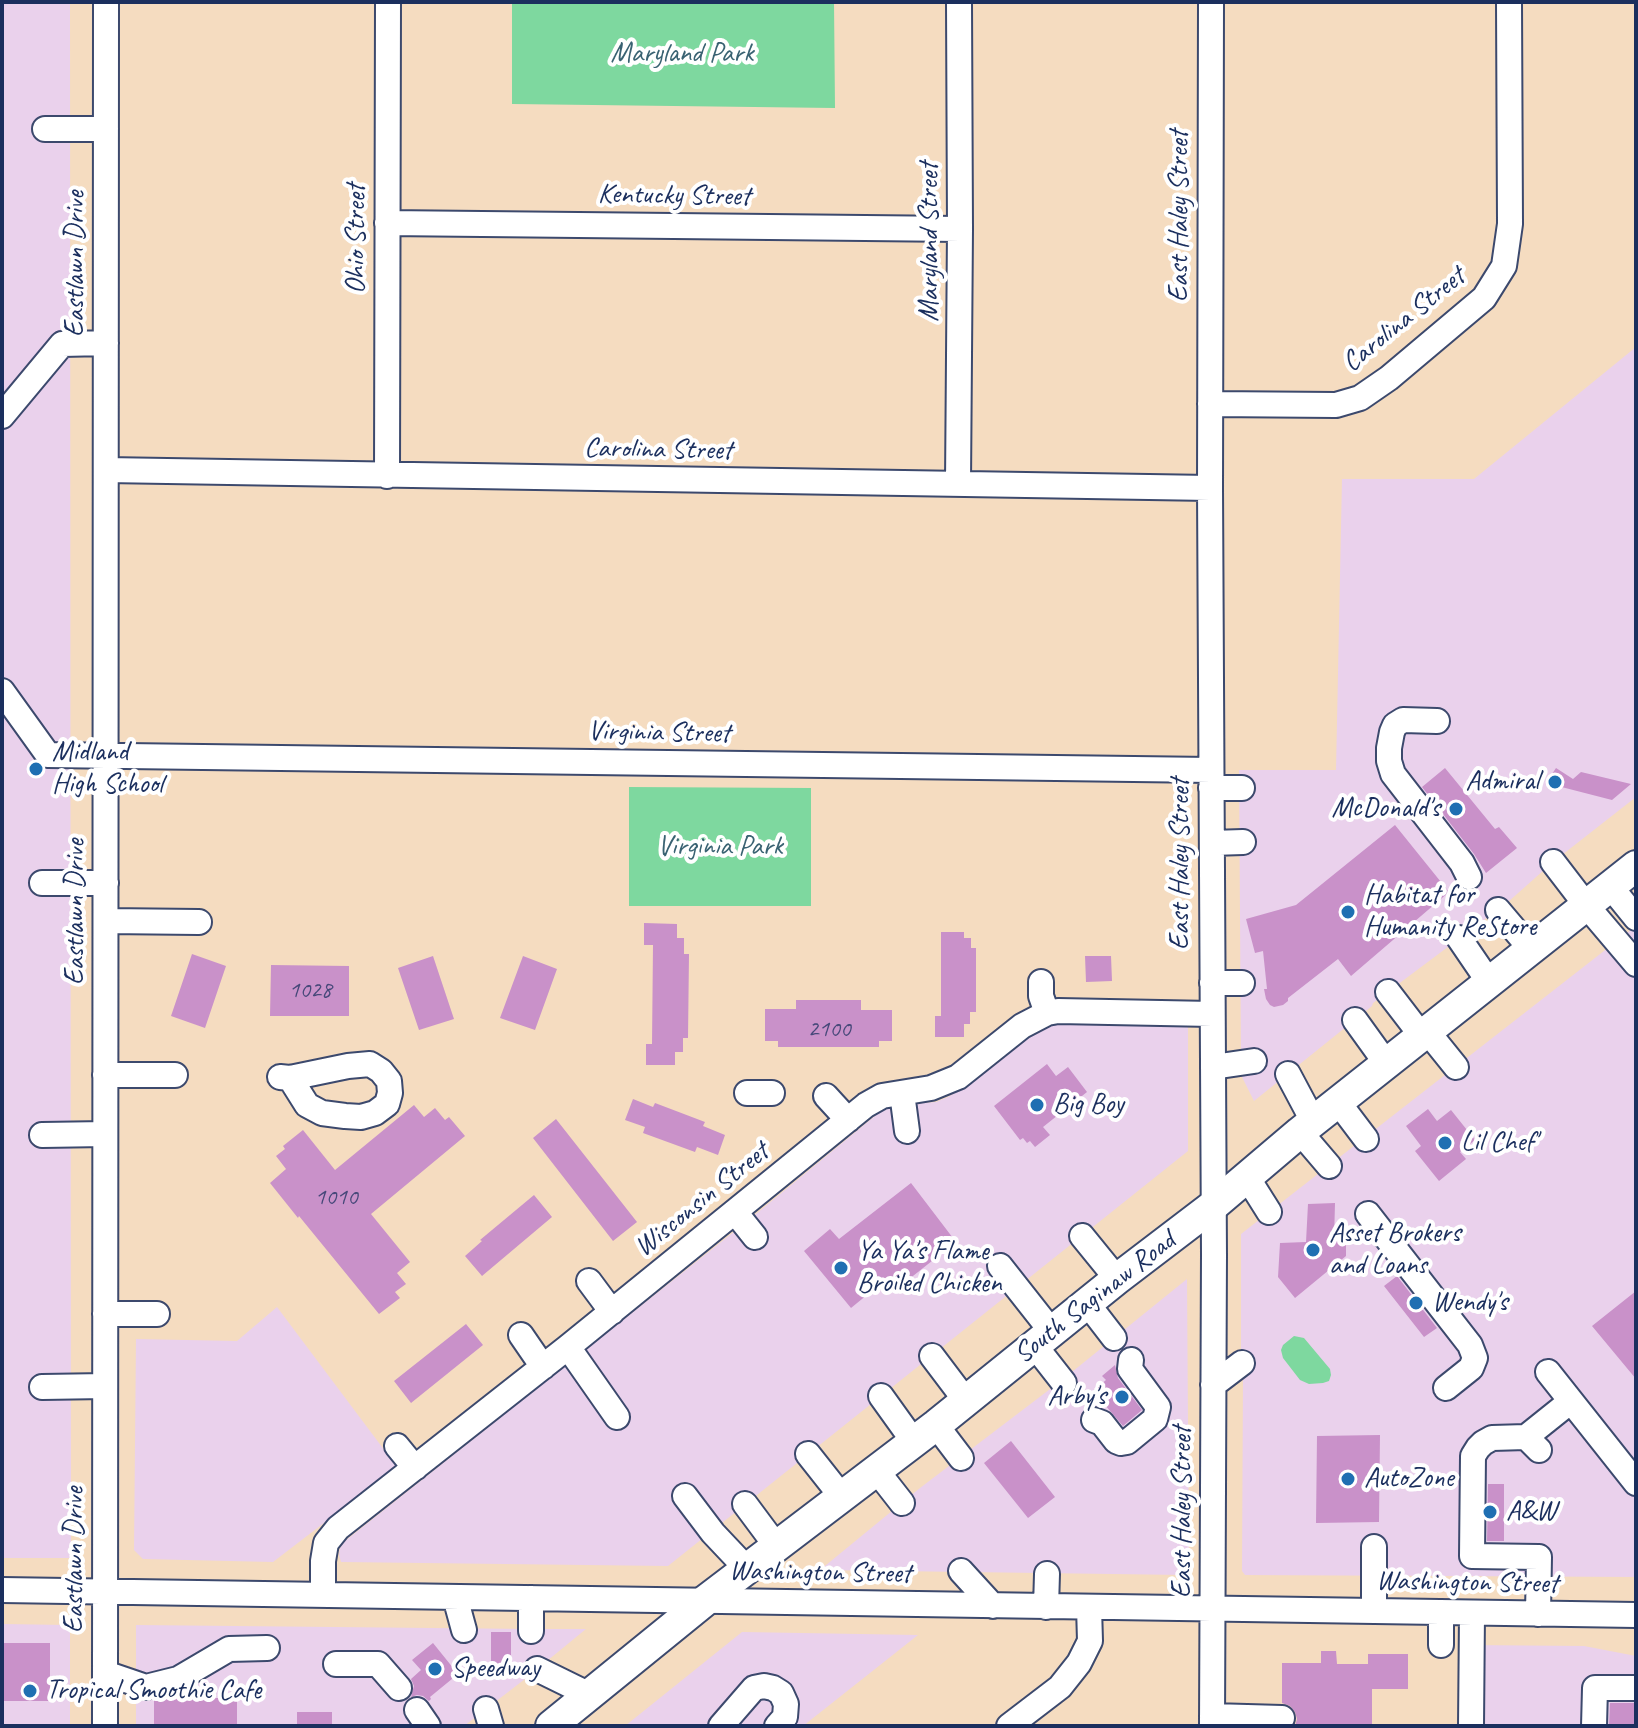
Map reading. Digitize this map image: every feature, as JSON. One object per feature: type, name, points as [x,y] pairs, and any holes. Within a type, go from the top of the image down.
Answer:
[{"type":"main road","name":"South Saginaw Road","points":[[551,1726],[706,1600],[925,1434],[1214,1205],[1386,1063],[1636,866]]},
{"type":"street","name":"Eastlawn Drive","points":[[105,1726],[106,2]]},
{"type":"street","name":"Ohio Street","points":[[387,476],[388,2]]},
{"type":"street","name":"Maryland Street","points":[[958,483],[959,2]]},
{"type":"street","name":"East Haley Street","points":[[1211,2],[1212,1721]]},
{"type":"street","name":"Carolina Street","points":[[1210,404],[1336,405],[1360,398],[1389,378],[1484,298],[1504,266],[1510,224],[1509,2]]},
{"type":"street","points":[[45,129],[106,129]]},
{"type":"street","name":"Kentucky Street","points":[[387,223],[960,229]]},
{"type":"street","points":[[2,416],[62,344],[106,343]]},
{"type":"street","name":"Carolina Street","points":[[106,470],[1210,488]]},
{"type":"street","name":"Virginia Street","points":[[2,691],[48,755],[1211,779],[1242,788]]},
{"type":"street","points":[[1437,721],[1403,720],[1395,725],[1390,740],[1389,761],[1393,774],[1462,863],[1469,877]]},
{"type":"street","points":[[1212,843],[1243,842]]},
{"type":"street","points":[[1553,862],[1636,964]]},
{"type":"street","points":[[42,883],[106,883]]},
{"type":"street","points":[[1610,886],[1636,918]]},
{"type":"street","points":[[1498,910],[1531,949]]},
{"type":"street","points":[[106,921],[199,922]]},
{"type":"street","points":[[1459,938],[1489,982]]},
{"type":"street","points":[[1041,982],[1041,996],[1047,1013]]},
{"type":"street","points":[[1212,983],[1242,983]]},
{"type":"street","points":[[1388,992],[1456,1067]]},
{"type":"street","name":"Wisconsin Street","points":[[323,1595],[326,1543],[338,1528],[612,1312],[866,1105],[882,1096],[931,1088],[958,1077],[1022,1026],[1047,1013],[1212,1014]]},
{"type":"street","points":[[1355,1020],[1386,1063]]},
{"type":"street","points":[[1213,1067],[1254,1061]]},
{"type":"street","points":[[370,1064],[396,1079],[387,1104],[375,1113],[353,1117],[322,1113],[307,1105],[285,1077],[370,1064]]},
{"type":"street","points":[[1288,1074],[1307,1127],[1329,1166]]},
{"type":"street","points":[[105,1075],[175,1075]]},
{"type":"street","points":[[747,1093],[772,1093]]},
{"type":"street","points":[[902,1093],[907,1131]]},
{"type":"street","points":[[826,1096],[848,1120]]},
{"type":"street","points":[[1338,1102],[1366,1139]]},
{"type":"street","points":[[42,1135],[105,1134]]},
{"type":"street","points":[[1247,1177],[1269,1212]]},
{"type":"street","points":[[735,1212],[755,1237]]},
{"type":"street","points":[[1368,1214],[1470,1345],[1475,1358],[1471,1368],[1446,1388]]},
{"type":"street","points":[[1082,1236],[1117,1279]]},
{"type":"street","points":[[1000,1266],[1044,1339],[1064,1383]]},
{"type":"street","points":[[589,1281],[612,1312]]},
{"type":"street","points":[[1087,1303],[1114,1338]]},
{"type":"street","points":[[105,1314],[157,1314]]},
{"type":"street","points":[[521,1335],[543,1367]]},
{"type":"street","points":[[568,1347],[617,1417]]},
{"type":"street","points":[[932,1356],[966,1401]]},
{"type":"street","points":[[1094,1420],[1102,1423],[1121,1443],[1127,1442],[1155,1419],[1158,1407],[1130,1369],[1131,1360]]},
{"type":"street","points":[[1213,1385],[1242,1363]]},
{"type":"street","points":[[1548,1372],[1636,1483]]},
{"type":"street","points":[[42,1387],[105,1386]]},
{"type":"street","points":[[881,1396],[925,1434],[961,1458]]},
{"type":"street","points":[[1538,1614],[1539,1557],[1472,1556],[1473,1456],[1483,1443],[1492,1438],[1533,1444],[1571,1401]]},
{"type":"street","points":[[397,1446],[415,1468]]},
{"type":"street","points":[[808,1454],[842,1497]]},
{"type":"street","points":[[877,1471],[902,1503]]},
{"type":"street","points":[[685,1496],[713,1533],[747,1569]]},
{"type":"street","points":[[745,1504],[777,1547]]},
{"type":"street","points":[[1374,1547],[1374,1611]]},
{"type":"street","points":[[961,1571],[993,1606]]},
{"type":"street","points":[[1046,1607],[1047,1574]]},
{"type":"street","name":"Washington Street","points":[[2,1590],[1636,1615]]},
{"type":"street","points":[[455,1597],[464,1630]]},
{"type":"street","points":[[531,1598],[531,1631]]},
{"type":"street","points":[[1009,1726],[1060,1687],[1079,1663],[1090,1641],[1089,1607]]},
{"type":"street","points":[[1441,1612],[1441,1645]]},
{"type":"street","points":[[1471,1726],[1472,1613]]},
{"type":"street","points":[[105,1673],[146,1687],[178,1679],[229,1649],[267,1648]]},
{"type":"street","points":[[336,1664],[378,1664],[399,1688]]},
{"type":"street","points":[[537,1669],[590,1695]]},
{"type":"street","points":[[721,1726],[754,1688],[764,1686],[781,1693],[786,1704],[785,1717],[777,1726]]},
{"type":"street","points":[[1594,1726],[1595,1688],[1636,1688]]},
{"type":"street","points":[[1212,1721],[1282,1718]]},
{"type":"shaded area","name":"Midland High School","points":[[2,2],[70,2],[71,1558],[2,1558]]},
{"type":"shaded area","points":[[1636,347],[1636,797],[1508,902],[1373,1003],[1254,1101],[1242,1077],[1241,1063],[1239,770],[1336,770],[1342,479],[1474,479]]},
{"type":"shaded area","points":[[1636,926],[1636,1577],[1245,1575],[1242,1571],[1241,1234]]},
{"type":"shaded area","points":[[1188,1020],[1188,1151],[668,1566],[341,1562],[340,1548],[345,1541],[887,1106],[936,1102],[948,1097],[1027,1034],[1051,1022]]},
{"type":"shaded area","points":[[1187,1279],[1189,1569],[1185,1575],[820,1570],[920,1488],[1062,1380]]},
{"type":"shaded area","points":[[277,1307],[397,1467],[273,1562],[143,1559],[134,1550],[136,1339],[237,1341]]},
{"type":"shaded area","points":[[2,1624],[67,1625],[70,1628],[70,1726],[2,1726]]},
{"type":"shaded area","points":[[136,1625],[586,1629],[464,1726],[136,1726]]},
{"type":"shaded area","points":[[742,1632],[918,1635],[803,1726],[625,1726]]},
{"type":"shaded area","points":[[1465,1645],[1584,1646],[1636,1656],[1636,1726],[1464,1726]]},
{"type":"green space","name":"Maryland Park","points":[[512,2],[834,2],[835,108],[512,104]]},
{"type":"green space","name":"Virginia Park","points":[[629,787],[811,788],[811,906],[629,906]]},
{"type":"green space","points":[[1294,1336],[1304,1338],[1330,1369],[1329,1381],[1309,1384],[1300,1380],[1283,1358],[1281,1350]]},
{"type":"building","points":[[1445,768],[1495,829],[1499,827],[1517,848],[1486,873],[1422,787]]},
{"type":"building","points":[[1556,768],[1573,779],[1581,772],[1631,784],[1612,800],[1546,783]]},
{"type":"building","name":"Habitat for Humanity ReStore","points":[[1395,825],[1449,892],[1351,976],[1338,959],[1283,1005],[1270,1005],[1264,989],[1267,989],[1263,951],[1255,953],[1246,919],[1296,905]]},
{"type":"building","points":[[644,923],[677,924],[677,938],[684,938],[684,954],[689,954],[688,1038],[683,1038],[683,1052],[675,1052],[675,1065],[646,1065],[646,1044],[652,1044],[653,945],[644,945]]},
{"type":"building","points":[[941,932],[964,932],[964,938],[971,938],[971,948],[976,948],[976,1012],[970,1012],[970,1024],[964,1024],[964,1037],[935,1037],[935,1016],[941,1016]]},
{"type":"building","points":[[192,954],[226,966],[205,1028],[171,1016]]},
{"type":"building","points":[[433,956],[454,1019],[419,1030],[398,968]]},
{"type":"building","points":[[523,956],[557,969],[535,1030],[500,1018]]},
{"type":"building","points":[[1085,956],[1111,956],[1112,981],[1086,982]]},
{"type":"building","points":[[271,965],[349,966],[349,1016],[270,1016]]},
{"type":"building","points":[[796,1000],[861,1000],[861,1010],[892,1010],[892,1041],[879,1041],[879,1047],[778,1047],[778,1041],[765,1041],[765,1009],[796,1009]]},
{"type":"building","points":[[1047,1064],[1056,1076],[1068,1067],[1087,1092],[1043,1127],[1050,1135],[1035,1147],[1030,1141],[1020,1140],[994,1106]]},
{"type":"building","points":[[633,1099],[653,1107],[655,1103],[705,1122],[703,1126],[725,1135],[718,1155],[697,1147],[695,1152],[643,1133],[645,1127],[625,1120]]},
{"type":"building","points":[[414,1105],[424,1117],[435,1108],[445,1120],[449,1117],[465,1136],[371,1214],[410,1262],[397,1273],[406,1284],[395,1292],[400,1298],[379,1314],[270,1183],[286,1169],[276,1156],[303,1130],[335,1170]]},
{"type":"building","name":"Lil Chef'","points":[[1428,1109],[1437,1121],[1451,1110],[1475,1140],[1460,1152],[1466,1159],[1439,1181],[1415,1151],[1421,1146],[1406,1126]]},
{"type":"building","points":[[556,1119],[637,1222],[613,1241],[533,1138]]},
{"type":"building","points":[[911,1183],[956,1242],[899,1287],[890,1276],[851,1308],[804,1251],[830,1229],[839,1239]]},
{"type":"building","points":[[534,1195],[552,1217],[482,1276],[465,1256]]},
{"type":"building","name":"Asset Brokers and Loans","points":[[1335,1203],[1334,1241],[1346,1241],[1346,1256],[1295,1298],[1278,1277],[1280,1243],[1306,1242],[1308,1204]]},
{"type":"building","points":[[1397,1276],[1437,1328],[1424,1337],[1384,1286]]},
{"type":"building","points":[[1636,1291],[1636,1379],[1592,1326]]},
{"type":"building","points":[[466,1324],[483,1345],[411,1403],[394,1381]]},
{"type":"building","points":[[1115,1365],[1118,1378],[1142,1410],[1123,1426],[1093,1391],[1106,1380],[1102,1376]]},
{"type":"building","name":"AutoZone","points":[[1380,1435],[1379,1522],[1316,1523],[1317,1436]]},
{"type":"building","points":[[1011,1441],[1055,1497],[1028,1518],[984,1463]]},
{"type":"building","points":[[1488,1484],[1504,1484],[1504,1541],[1487,1541]]},
{"type":"building","points":[[491,1632],[511,1632],[511,1668],[491,1668]]},
{"type":"building","points":[[2,1643],[50,1643],[50,1701],[2,1701]]},
{"type":"building","points":[[433,1643],[458,1674],[429,1701],[423,1696],[411,1697],[414,1686],[411,1679],[421,1670],[412,1660]]},
{"type":"building","points":[[1321,1651],[1336,1651],[1337,1664],[1368,1664],[1368,1654],[1408,1654],[1408,1689],[1372,1689],[1372,1726],[1295,1726],[1295,1712],[1282,1703],[1282,1663],[1321,1663]]},
{"type":"building","points":[[237,1698],[237,1726],[154,1726],[154,1700]]},
{"type":"building","points":[[1610,1703],[1636,1703],[1636,1726],[1609,1726]]},
{"type":"building","points":[[297,1712],[332,1712],[332,1726],[297,1726]]},
{"type":"place","name":"Midland High School","points":[[36,769]]},
{"type":"place","name":"Admiral","points":[[1555,782]]},
{"type":"place","name":"McDonald's","points":[[1456,809]]},
{"type":"place","name":"Habitat for Humanity ReStore","points":[[1348,912]]},
{"type":"place","name":"Big Boy","points":[[1037,1105]]},
{"type":"place","name":"Lil Chef'","points":[[1445,1143]]},
{"type":"place","name":"Asset Brokers and Loans","points":[[1313,1250]]},
{"type":"place","name":"Ya Ya's Flame Broiled Chicken","points":[[841,1268]]},
{"type":"place","name":"Wendy's","points":[[1416,1303]]},
{"type":"place","name":"Arby's","points":[[1122,1397]]},
{"type":"place","name":"AutoZone","points":[[1348,1479]]},
{"type":"place","name":"A&W","points":[[1490,1512]]},
{"type":"place","name":"Speedway","points":[[435,1669]]},
{"type":"place","name":"Tropical Smoothie Cafe","points":[[30,1691]]}]
